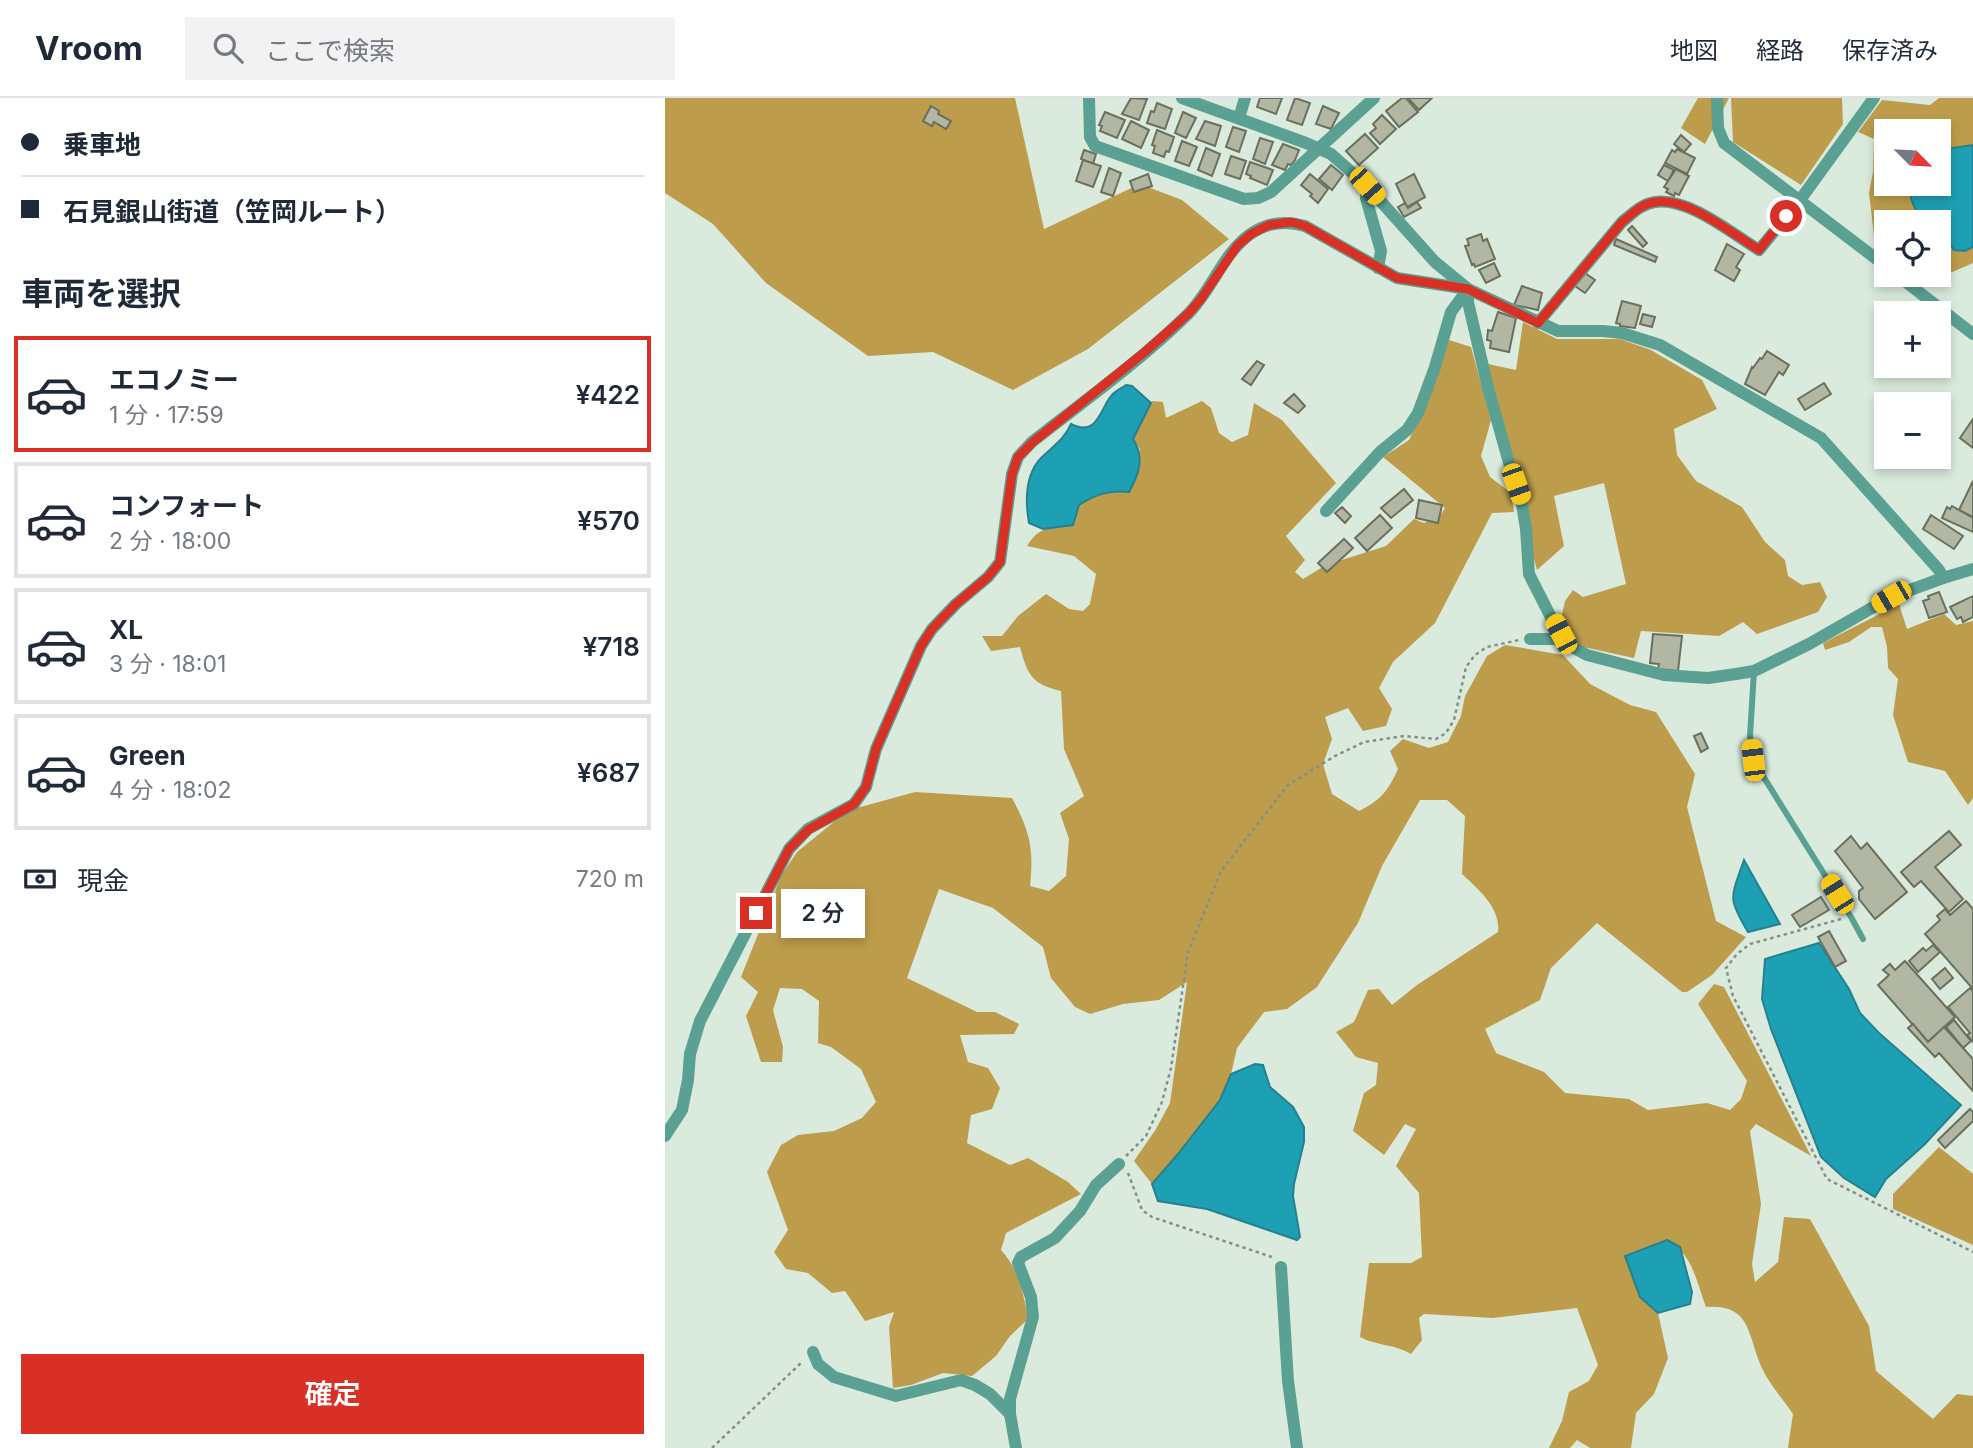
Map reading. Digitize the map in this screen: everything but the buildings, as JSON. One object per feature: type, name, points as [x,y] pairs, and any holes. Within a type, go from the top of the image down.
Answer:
[{"type":"street","points":[[1089,98],[1090,137],[1095,146],[1244,199],[1258,198],[1271,192],[1374,98]]},
{"type":"street","points":[[1182,98],[1331,154],[1367,186],[1435,262],[1468,289],[1558,331],[1622,333],[1660,345],[1821,438],[1939,570],[1943,578]]},
{"type":"street","points":[[1239,118],[1245,98]]},
{"type":"street","points":[[1717,98],[1718,128],[1724,142],[1874,257]]},
{"type":"street","points":[[1538,323],[1622,222],[1638,208],[1655,202],[1683,204],[1759,250],[1800,200],[1874,98]]},
{"type":"street","points":[[1367,186],[1366,198],[1381,251],[1378,268]]},
{"type":"street","points":[[665,1136],[682,1110],[690,1054],[699,1021],[789,849],[808,830],[854,804],[866,787],[876,749],[921,646],[932,629],[988,577],[1000,562],[1012,474],[1018,457],[1188,314],[1237,246],[1259,229],[1282,222],[1305,226],[1378,268],[1407,281],[1468,289]]},
{"type":"street","points":[[1912,287],[1973,334]]},
{"type":"street","points":[[1326,511],[1380,452],[1407,430],[1418,413],[1451,312],[1468,289]]},
{"type":"street","points":[[1468,289],[1468,302],[1488,388],[1521,498],[1529,574],[1563,641]]},
{"type":"street","points":[[1529,639],[1563,641],[1587,655],[1664,675],[1708,678],[1754,671],[1809,644],[1891,597],[1973,569]]},
{"type":"street","points":[[1016,1448],[1010,1399],[1033,1317],[1031,1297],[1018,1263],[1021,1257],[1055,1238],[1080,1211],[1095,1185],[1119,1164]]},
{"type":"street","points":[[1281,1267],[1288,1381],[1297,1448]]},
{"type":"street","points":[[813,1352],[818,1364],[834,1377],[896,1396],[961,1381],[990,1394],[1010,1414]]},
{"type":"lane","points":[[1754,671],[1750,736],[1753,760],[1863,939]]},
{"type":"path","points":[[1281,1267],[1272,1257],[1151,1217],[1142,1210],[1128,1172],[1119,1164],[1146,1136],[1162,1102],[1171,1068],[1188,952],[1221,871],[1288,785],[1335,755],[1364,742],[1405,736],[1436,739],[1446,733],[1454,720],[1466,667],[1475,655],[1487,647],[1529,639]]},
{"type":"path","points":[[1851,917],[1750,944],[1737,954],[1726,968],[1733,996],[1827,1180],[1973,1252]]},
{"type":"path","points":[[712,1448],[813,1352]]},
{"type":"shaded area","points":[[665,98],[1015,98],[1044,229],[1140,184],[1182,200],[1229,239],[1088,349],[1013,390],[933,352],[868,356],[766,283],[713,224],[665,193]]},
{"type":"shaded area","points":[[1698,98],[1729,98],[1705,144],[1681,128]]},
{"type":"shaded area","points":[[1731,98],[1842,98],[1843,124],[1801,185],[1733,142]]},
{"type":"shaded area","points":[[1939,98],[1973,98],[1973,145],[1951,148],[1951,119],[1874,119],[1874,139],[1858,132],[1882,100],[1930,105]]},
{"type":"shaded area","points":[[1874,139],[1874,196],[1914,196],[1919,210],[1874,210],[1874,236],[1869,193]]},
{"type":"shaded area","points":[[1951,239],[1965,251],[1973,247],[1973,263],[1951,273]]},
{"type":"shaded area","points":[[1523,322],[1557,339],[1620,339],[1651,350],[1702,380],[1717,409],[1674,429],[1677,455],[1696,481],[1742,507],[1765,542],[1785,560],[1788,576],[1802,585],[1820,582],[1827,597],[1818,612],[1757,634],[1743,622],[1719,636],[1641,631],[1634,658],[1574,645],[1560,624],[1565,601],[1573,590],[1583,597],[1626,584],[1604,483],[1554,496],[1564,546],[1537,570],[1530,543],[1528,505],[1499,412],[1488,364],[1516,370]]},
{"type":"shaded area","points":[[1449,340],[1471,347],[1491,420],[1481,456],[1490,477],[1511,493],[1514,512],[1492,513],[1435,623],[1393,662],[1379,688],[1392,709],[1386,726],[1363,731],[1348,708],[1325,717],[1332,739],[1323,764],[1332,794],[1359,811],[1378,799],[1391,783],[1398,769],[1390,751],[1403,739],[1429,748],[1448,742],[1461,716],[1465,696],[1487,656],[1505,645],[1563,655],[1590,684],[1630,705],[1656,712],[1695,774],[1687,807],[1716,921],[1746,937],[1712,975],[1687,992],[1682,992],[1597,923],[1551,968],[1540,1000],[1485,1029],[1496,1053],[1544,1072],[1565,1093],[1629,1099],[1648,1110],[1707,1103],[1730,1110],[1741,1099],[1747,1081],[1698,1004],[1714,984],[1724,987],[1811,1156],[1756,1124],[1750,1131],[1761,1204],[1752,1264],[1755,1282],[1778,1262],[1784,1217],[1810,1219],[1869,1326],[1876,1371],[1933,1419],[1957,1394],[1973,1396],[1973,1448],[1788,1448],[1793,1414],[1765,1374],[1746,1324],[1732,1311],[1721,1307],[1706,1307],[1688,1260],[1667,1240],[1640,1297],[1658,1313],[1668,1358],[1654,1394],[1636,1413],[1631,1448],[1590,1448],[1577,1440],[1570,1448],[1549,1448],[1562,1421],[1569,1392],[1589,1381],[1598,1365],[1577,1308],[1493,1318],[1424,1314],[1419,1318],[1422,1340],[1411,1354],[1360,1337],[1369,1263],[1411,1263],[1422,1257],[1419,1193],[1396,1166],[1416,1129],[1405,1124],[1384,1155],[1353,1131],[1364,1093],[1376,1085],[1378,1063],[1356,1057],[1336,1032],[1354,1022],[1368,990],[1379,989],[1392,1005],[1417,985],[1498,932],[1498,923],[1492,907],[1462,874],[1465,816],[1447,800],[1420,800],[1382,866],[1358,923],[1317,987],[1287,1009],[1264,1012],[1237,1048],[1231,1074],[1220,1100],[1152,1184],[1134,1161],[1170,1103],[1187,982],[1159,1000],[1123,1004],[1090,1014],[1075,1007],[1051,978],[1043,947],[993,908],[939,889],[907,978],[977,1012],[995,1012],[1019,1024],[1014,1034],[960,1035],[968,1062],[988,1068],[1000,1088],[992,1109],[971,1115],[967,1143],[1010,1165],[1028,1158],[1068,1182],[1081,1194],[1006,1233],[1001,1250],[1016,1273],[1028,1319],[1010,1336],[996,1356],[972,1376],[943,1373],[911,1385],[893,1388],[889,1327],[894,1312],[865,1321],[845,1291],[832,1293],[808,1273],[786,1269],[774,1252],[788,1230],[767,1172],[781,1145],[798,1135],[834,1131],[862,1118],[876,1102],[861,1069],[831,1047],[818,1043],[819,1001],[802,989],[780,988],[773,1010],[783,1047],[782,1062],[761,1062],[746,1016],[758,992],[741,977],[781,876],[797,852],[835,821],[857,808],[915,792],[1012,798],[1029,840],[1030,886],[1049,891],[1066,876],[1069,839],[1060,813],[1084,796],[1064,749],[1061,691],[1037,682],[1029,672],[1020,647],[991,651],[982,636],[1002,636],[1018,616],[1046,594],[1069,609],[1083,611],[1090,604],[1096,574],[1074,556],[1027,546],[1032,539],[1041,531],[1052,527],[1073,525],[1079,505],[1094,495],[1114,491],[1137,478],[1140,449],[1133,439],[1152,401],[1163,402],[1166,418],[1202,401],[1211,408],[1219,433],[1232,442],[1248,435],[1254,403],[1282,420],[1336,483],[1286,536],[1305,560],[1295,572],[1303,579],[1326,565],[1386,546],[1414,519],[1424,523],[1440,516],[1445,508],[1383,457],[1409,440],[1429,396]]},
{"type":"shaded area","points":[[1899,604],[1907,629],[1944,614],[1956,625],[1973,621],[1973,798],[1968,805],[1945,771],[1908,762],[1893,715],[1898,679],[1888,668],[1882,627],[1871,627],[1849,642],[1825,650],[1823,643]]},
{"type":"shaded area","points":[[1939,1147],[1973,1174],[1973,1245],[1893,1209],[1893,1194]]},
{"type":"water","points":[[1973,145],[1973,247],[1965,251],[1954,250],[1951,246],[1951,210],[1916,210],[1912,203],[1911,196],[1951,196],[1951,148]]},
{"type":"water","points":[[1126,385],[1132,386],[1151,403],[1133,439],[1140,459],[1136,479],[1129,492],[1109,492],[1085,501],[1079,505],[1073,525],[1043,529],[1029,523],[1027,488],[1036,465],[1062,439],[1071,424],[1087,427],[1093,424],[1112,395]]},
{"type":"water","points":[[1744,860],[1780,924],[1748,932],[1741,920],[1733,897]]},
{"type":"water","points":[[1819,943],[1849,989],[1860,1013],[1961,1105],[1924,1145],[1886,1179],[1875,1197],[1844,1178],[1821,1157],[1762,999],[1765,959]]},
{"type":"water","points":[[1255,1064],[1263,1065],[1270,1087],[1293,1107],[1304,1127],[1304,1142],[1293,1196],[1300,1237],[1297,1240],[1207,1209],[1158,1201],[1152,1184],[1220,1100],[1231,1074]]},
{"type":"water","points":[[1667,1240],[1680,1247],[1692,1292],[1690,1304],[1658,1313],[1640,1297],[1625,1256]]},
{"type":"route","points":[[756,913],[789,849],[808,830],[854,804],[866,787],[876,749],[921,646],[932,629],[988,577],[1000,562],[1012,474],[1018,457],[1188,314],[1237,246],[1251,234],[1282,222],[1305,226],[1397,278],[1468,289],[1538,323],[1622,222],[1638,208],[1655,202],[1683,204],[1759,250],[1786,216]]}]
